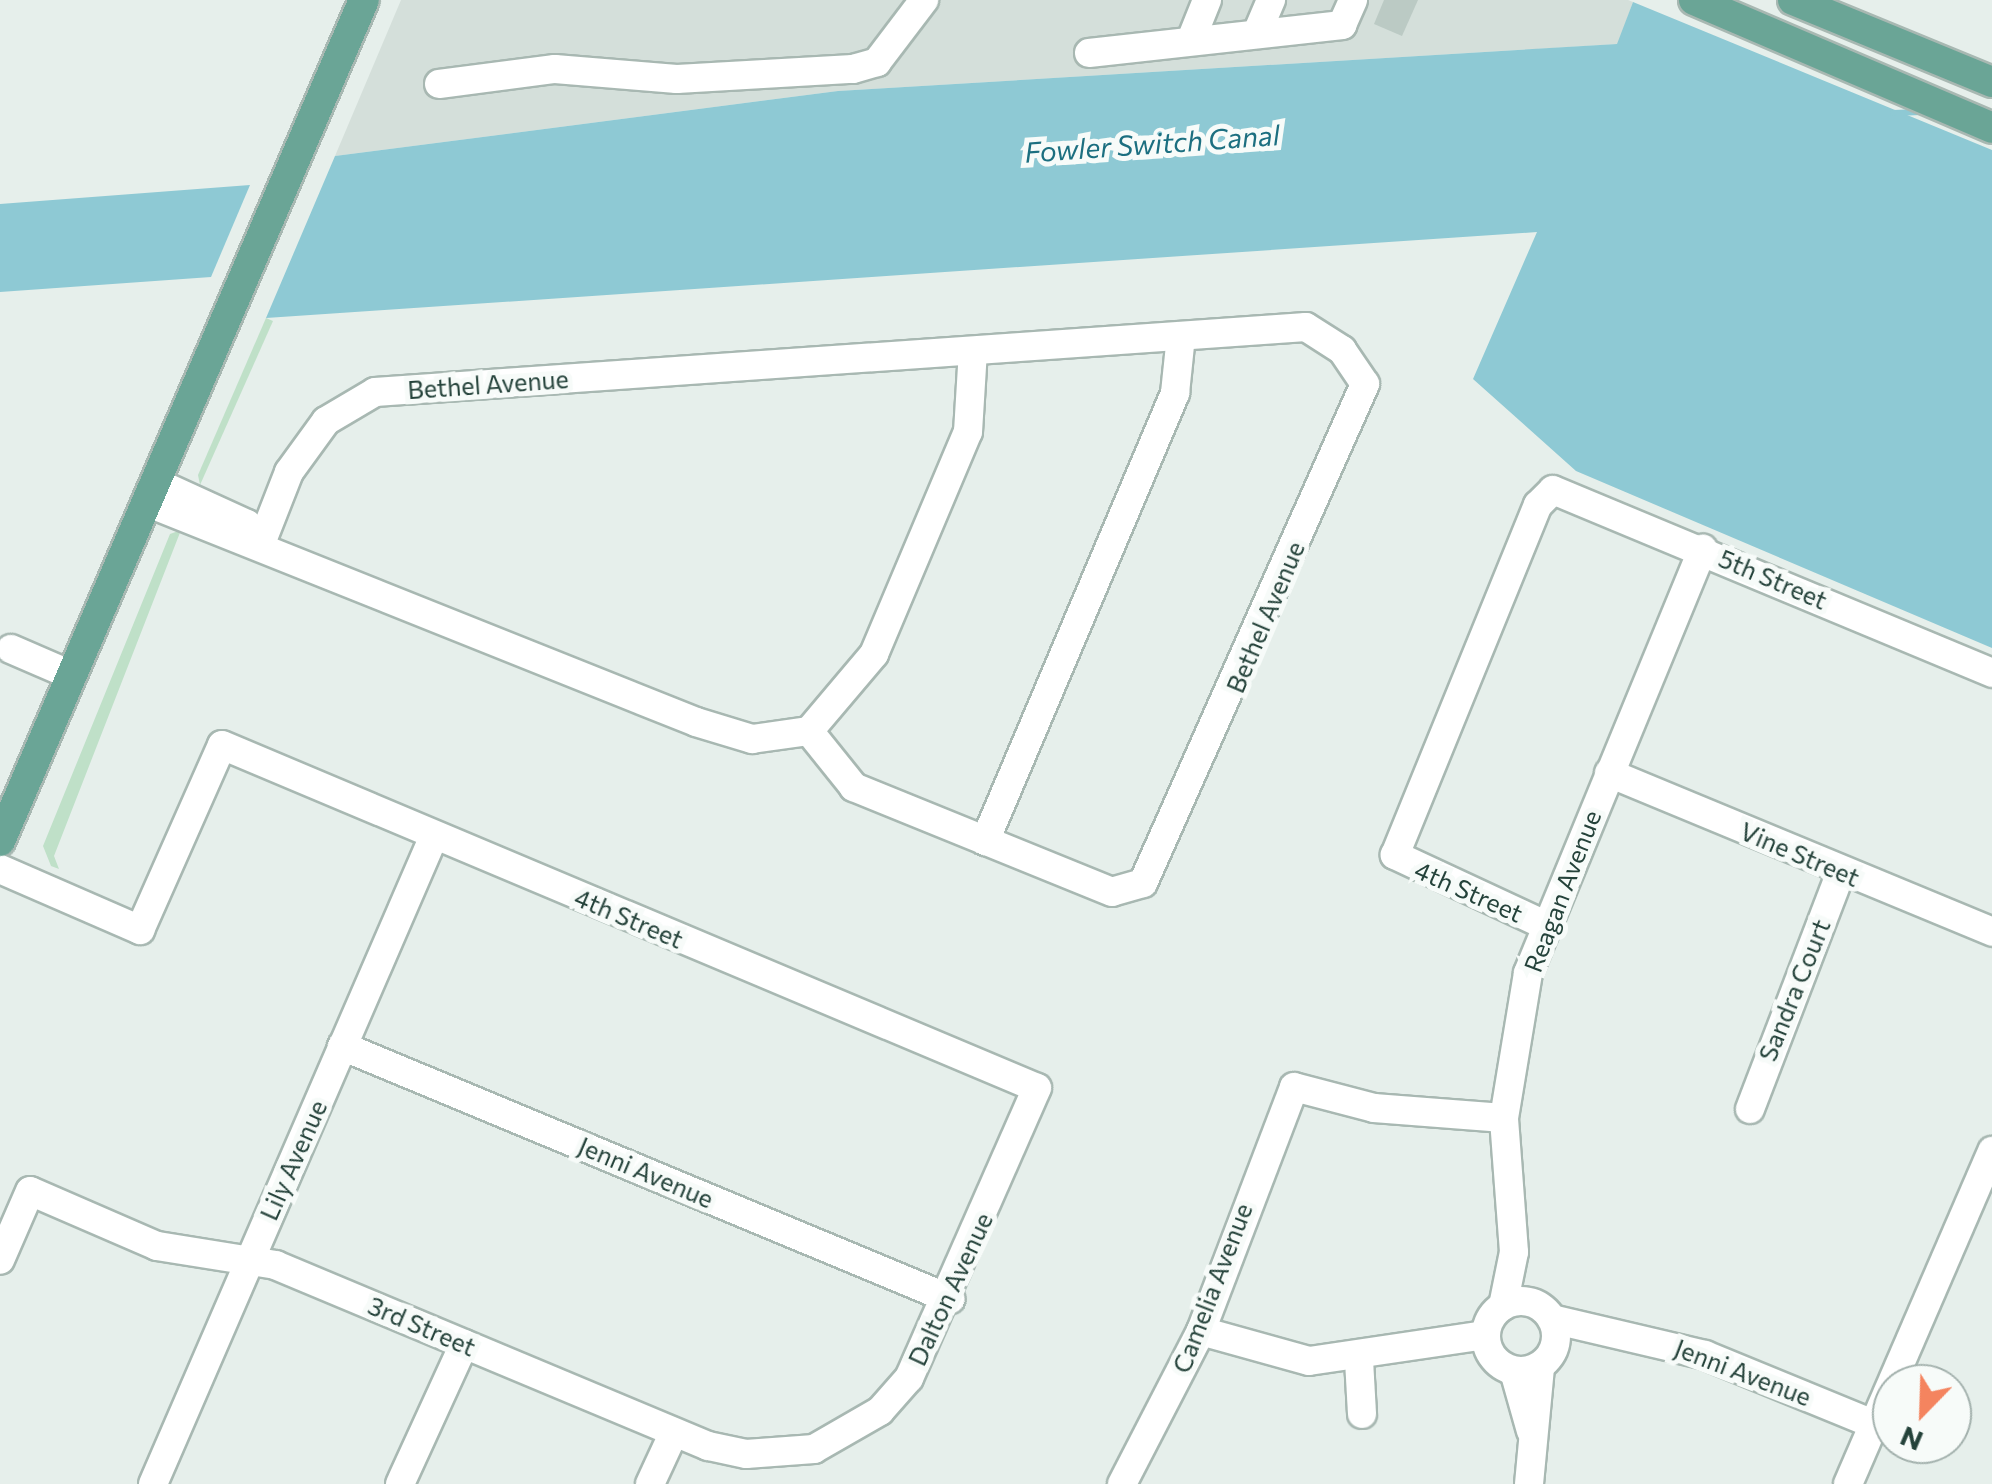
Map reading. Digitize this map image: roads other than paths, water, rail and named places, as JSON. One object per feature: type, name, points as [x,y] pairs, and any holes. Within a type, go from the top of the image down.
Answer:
[{"type":"main road","points":[[0,842],[364,0]]},
{"type":"main road","points":[[1694,0],[1992,128]]},
{"type":"main road","points":[[1793,0],[1986,79]]},
{"type":"street","points":[[439,84],[555,69],[677,79],[853,69],[877,62],[924,0]]},
{"type":"street","points":[[1191,40],[1207,0]]},
{"type":"street","points":[[1257,33],[1271,0]]},
{"type":"street","points":[[1089,53],[1342,25],[1353,0]]},
{"type":"street","name":"Bethel Avenue","points":[[262,541],[290,472],[326,422],[375,392],[1306,327],[1342,350],[1365,384],[1143,883],[1112,892],[854,787],[810,732]]},
{"type":"street","points":[[985,841],[1175,393],[1180,336]]},
{"type":"street","points":[[151,492],[247,524],[262,541],[696,722],[752,739],[810,732],[874,654],[968,432],[973,351]]},
{"type":"street","name":"5th Street","points":[[1395,856],[1538,505],[1553,490],[1992,672]]},
{"type":"street","name":"Reagan Avenue","points":[[1515,1304],[1504,1118],[1545,925],[1703,549]]},
{"type":"street","points":[[11,649],[71,675]]},
{"type":"street","name":"4th Street","points":[[0,869],[140,930],[222,745],[1037,1088]]},
{"type":"street","name":"Vine Street","points":[[1609,773],[1992,932]]},
{"type":"street","name":"Lily Avenue","points":[[153,1484],[434,836]]},
{"type":"street","name":"4th Street","points":[[1395,856],[1545,925]]},
{"type":"street","name":"Sandra Court","points":[[1750,1109],[1841,872]]},
{"type":"street","name":"Jenni Avenue","points":[[342,1046],[950,1298]]},
{"type":"street","name":"Camelia Avenue","points":[[1122,1484],[1201,1331],[1294,1087],[1374,1108],[1504,1118]]},
{"type":"street","name":"Dalton Avenue","points":[[814,1449],[880,1410],[950,1298],[1037,1088]]},
{"type":"street","points":[[1901,1364],[1986,1184],[1992,1150]]},
{"type":"street","name":"3rd Street","points":[[0,1260],[30,1191],[157,1246],[249,1261],[464,1344],[674,1432],[746,1454],[814,1449]]},
{"type":"street","points":[[1488,1345],[1515,1304],[1541,1350],[1529,1484]]},
{"type":"street","points":[[1201,1331],[1269,1357],[1359,1360],[1434,1348],[1488,1345],[1541,1350]]},
{"type":"street","name":"Jenni Avenue","points":[[1541,1350],[1609,1332],[1705,1355],[1872,1424]]},
{"type":"street","points":[[400,1484],[464,1344]]},
{"type":"street","points":[[1359,1360],[1362,1414]]},
{"type":"street","points":[[1848,1484],[1872,1426]]},
{"type":"street","points":[[650,1484],[674,1432]]},
{"type":"water","points":[[1633,2],[1992,150],[1992,648],[1576,471],[1473,379],[1537,232],[266,318],[335,156],[838,91],[1617,44]]},
{"type":"water","points":[[250,185],[211,277],[0,292],[0,204]]},
{"type":"waterway","name":"Fowler Switch Canal","points":[[1893,113],[1921,112]]}]
